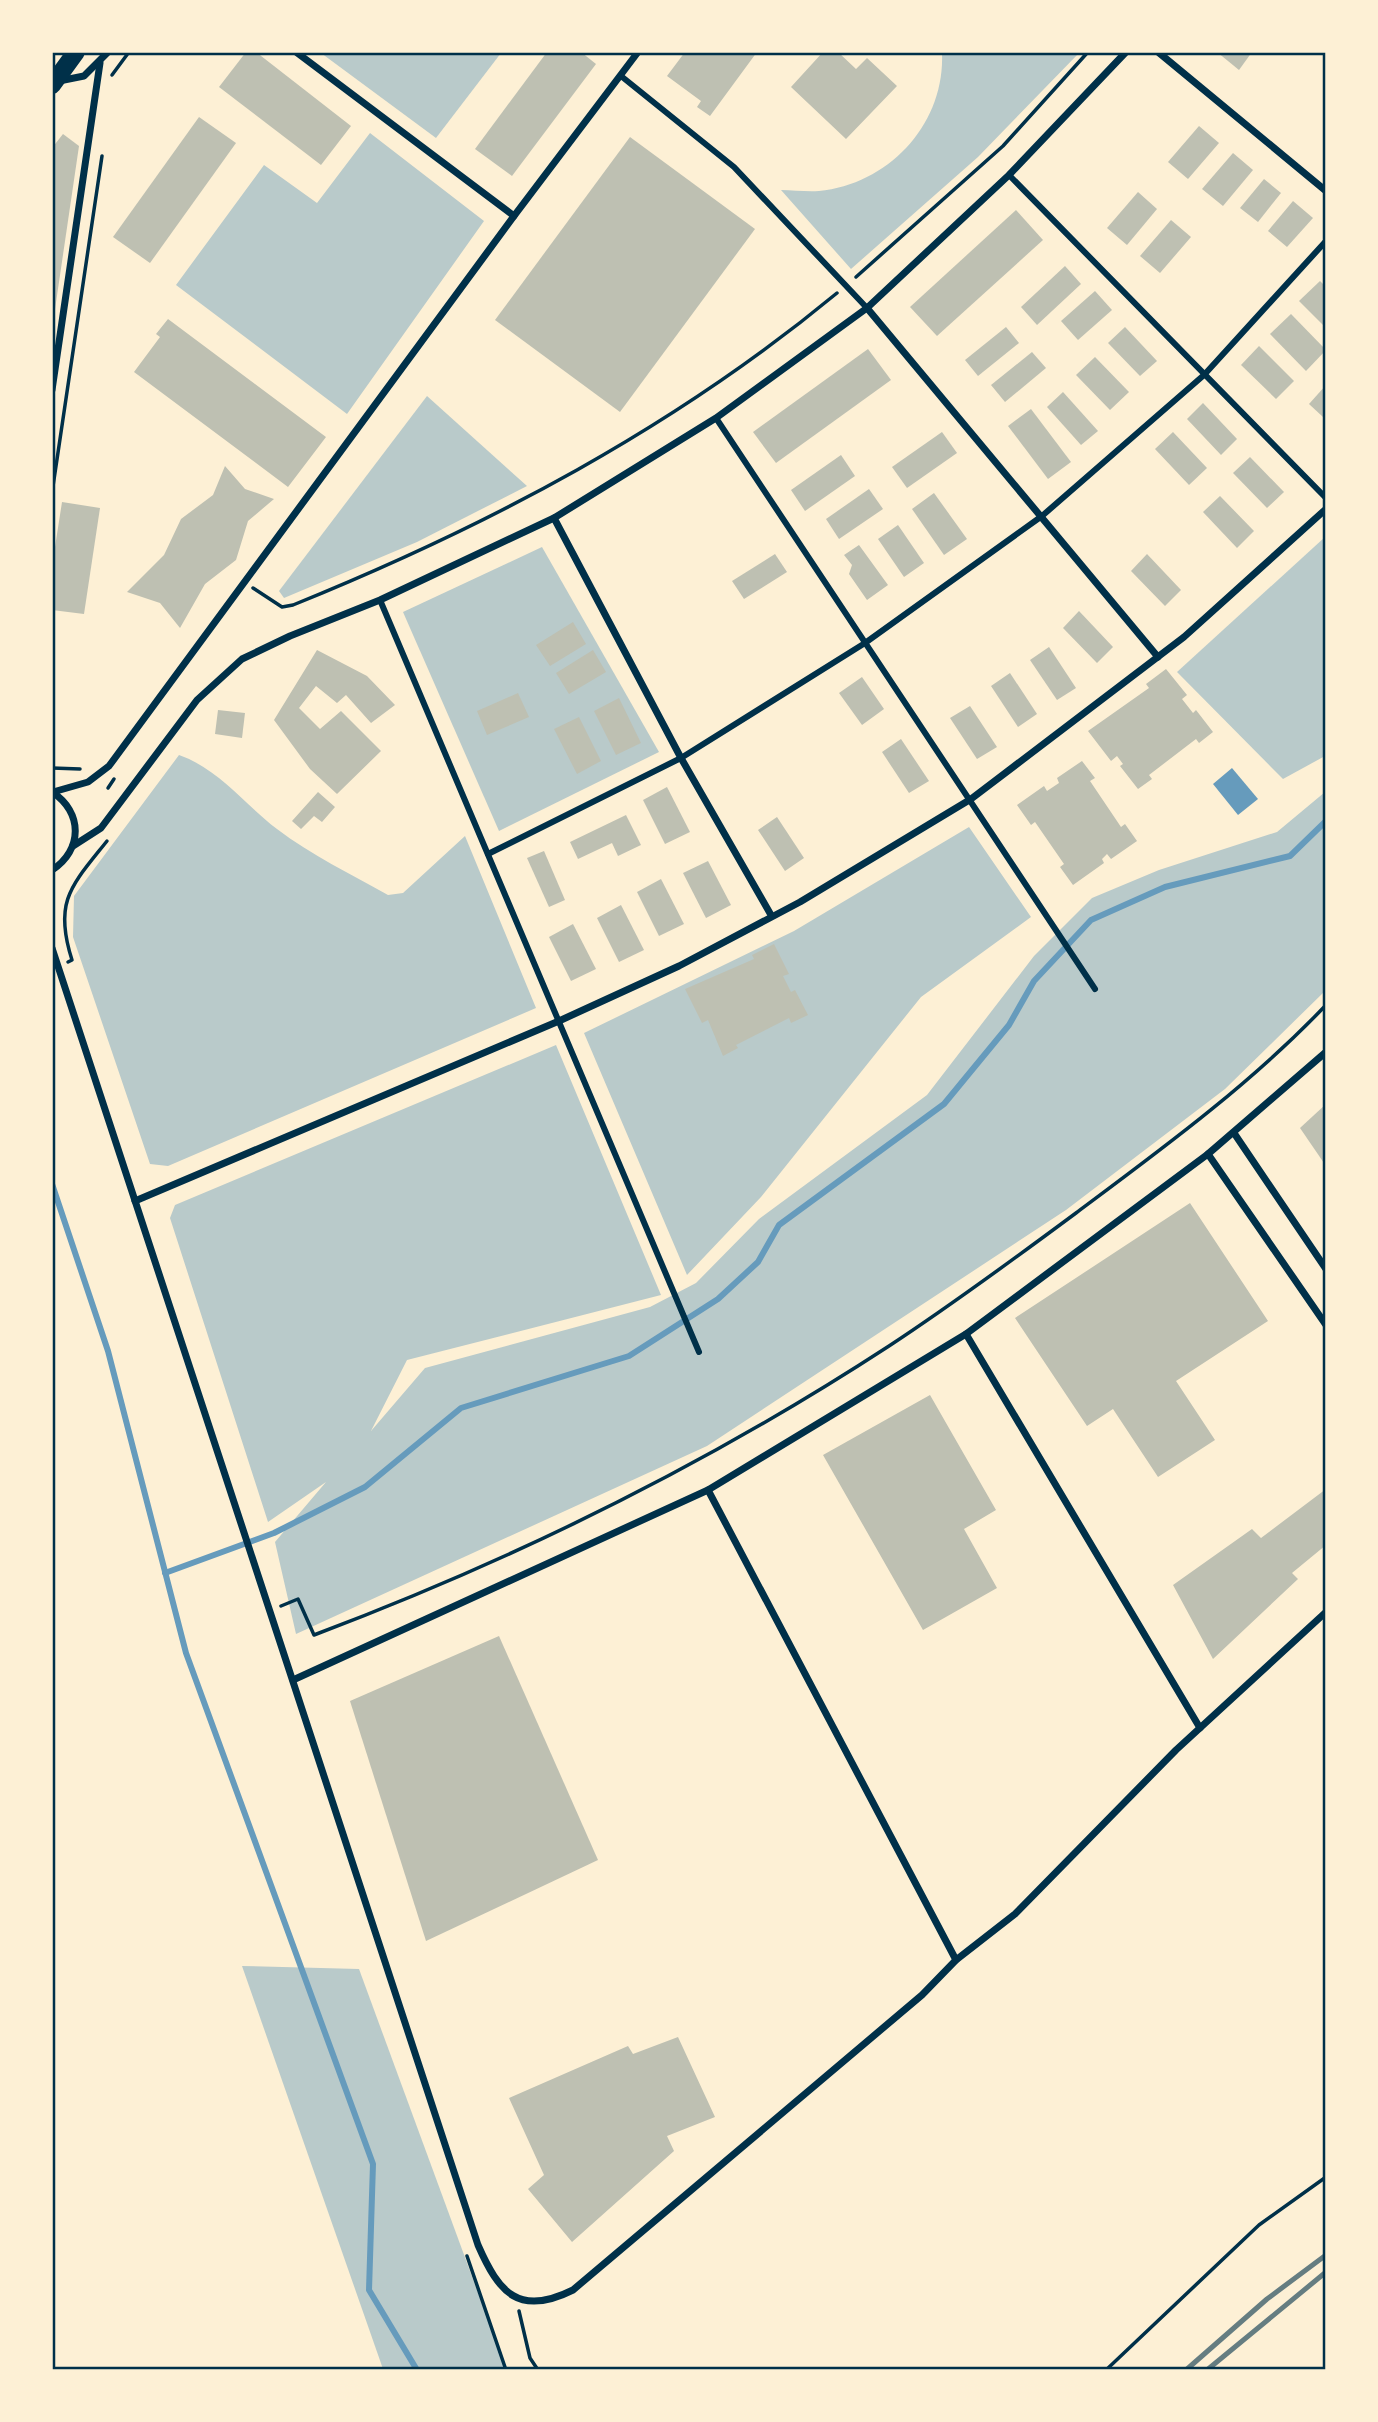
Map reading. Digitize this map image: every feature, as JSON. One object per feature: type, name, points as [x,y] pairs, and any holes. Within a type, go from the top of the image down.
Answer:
[{"type":"main road","points":[[54,83],[76,52]]},
{"type":"street","points":[[54,83],[84,76],[100,63],[108,52]]},
{"type":"street","points":[[296,52],[514,216]]},
{"type":"street","points":[[53,792],[88,782],[109,766],[638,52]]},
{"type":"street","points":[[52,870],[65,860],[74,846],[101,828],[197,700],[242,659],[277,641],[380,600],[554,518],[716,418],[867,308],[1009,176],[1126,52]]},
{"type":"street","points":[[1158,52],[1325,191]]},
{"type":"street","points":[[52,390],[100,63]]},
{"type":"street","points":[[621,75],[734,167],[846,285],[1158,657]]},
{"type":"street","points":[[1009,176],[1325,498]]},
{"type":"street","points":[[488,854],[681,758],[865,643],[1042,516],[1204,375],[1325,241]]},
{"type":"street","points":[[716,418],[1095,989]]},
{"type":"street","points":[[135,1201],[559,1021],[678,966],[800,902],[971,799],[1184,637],[1325,509]]},
{"type":"street","points":[[554,518],[681,758],[771,915]]},
{"type":"street","points":[[380,600],[699,1352]]},
{"type":"street","points":[[53,792],[67,804],[75,820],[74,846]]},
{"type":"street","points":[[52,948],[478,2245],[493,2279],[515,2296],[544,2301],[573,2290],[922,1995],[956,1960],[1015,1914],[1200,1728],[1325,1612]]},
{"type":"street","points":[[293,1680],[708,1490],[966,1334],[1208,1154],[1325,1052]]},
{"type":"street","points":[[1234,1133],[1325,1269]]},
{"type":"street","points":[[1208,1154],[1325,1325]]},
{"type":"street","points":[[966,1334],[1200,1728]]},
{"type":"street","points":[[708,1490],[956,1960]]},
{"type":"path","points":[[111,87],[112,74],[129,52]]},
{"type":"path","points":[[256,590],[282,607],[386,567],[499,514],[580,469],[711,388],[846,285],[1003,146],[1088,52]]},
{"type":"path","points":[[52,493],[102,154]]},
{"type":"path","points":[[108,788],[121,802]]},
{"type":"path","points":[[58,965],[72,960],[63,933],[69,891],[109,839]]},
{"type":"path","points":[[270,1611],[298,1599],[314,1635],[338,1626],[469,1571],[566,1525],[806,1397],[961,1297],[1148,1160],[1248,1077],[1325,1005]]},
{"type":"path","points":[[1106,2370],[1259,2225],[1325,2177]]},
{"type":"path","points":[[515,2296],[530,2358],[538,2370]]},
{"type":"shaded area","points":[[321,53],[501,53],[436,138]]},
{"type":"shaded area","points":[[942,53],[1079,53],[978,157],[851,269],[781,190],[819,191],[845,186],[889,163],[908,146],[923,126],[934,104]]},
{"type":"shaded area","points":[[370,133],[484,221],[347,414],[176,285],[264,165],[317,203]]},
{"type":"shaded area","points":[[427,396],[527,486],[417,542],[284,598],[279,591]]},
{"type":"shaded area","points":[[1325,537],[1325,756],[1283,779],[1177,672]]},
{"type":"shaded area","points":[[542,547],[659,752],[499,831],[403,612]]},
{"type":"shaded area","points":[[179,755],[207,769],[290,838],[388,895],[403,893],[465,836],[536,1008],[168,1166],[150,1164],[73,937],[74,896]]},
{"type":"shaded area","points":[[1325,792],[1325,991],[1225,1089],[1066,1210],[707,1446],[296,1634],[275,1542],[326,1482],[268,1522],[170,1218],[175,1205],[556,1045],[661,1295],[407,1360],[371,1431],[425,1368],[650,1307],[696,1283],[759,1219],[927,1095],[1034,956],[1092,898],[1159,870],[1277,832]]},
{"type":"shaded area","points":[[969,827],[1031,917],[921,997],[761,1197],[687,1275],[584,1033],[794,931]]},
{"type":"shaded area","points":[[242,1966],[359,1969],[506,2369],[383,2369]]},
{"type":"water","points":[[1232,768],[1258,799],[1238,815],[1213,784]]},
{"type":"building","points":[[246,52],[256,52],[351,126],[321,165],[219,87]]},
{"type":"building","points":[[547,52],[581,52],[596,64],[512,176],[475,149]]},
{"type":"building","points":[[685,52],[757,52],[710,116],[697,107],[701,101],[667,76]]},
{"type":"building","points":[[823,52],[838,52],[856,69],[867,58],[897,86],[846,139],[791,87]]},
{"type":"building","points":[[1217,52],[1252,52],[1239,70]]},
{"type":"building","points":[[199,117],[236,143],[150,263],[113,237]]},
{"type":"building","points":[[1199,126],[1219,143],[1188,179],[1168,162]]},
{"type":"building","points":[[63,134],[79,146],[54,316],[52,148]]},
{"type":"building","points":[[630,137],[755,229],[620,412],[495,320]]},
{"type":"building","points":[[1233,153],[1253,170],[1223,206],[1202,189]]},
{"type":"building","points":[[1264,179],[1281,193],[1258,222],[1240,208]]},
{"type":"building","points":[[1138,192],[1157,209],[1127,245],[1107,228]]},
{"type":"building","points":[[1293,201],[1313,218],[1287,247],[1268,231]]},
{"type":"building","points":[[1016,210],[1043,240],[937,336],[910,307]]},
{"type":"building","points":[[1171,220],[1191,237],[1160,273],[1140,256]]},
{"type":"building","points":[[1065,266],[1081,284],[1037,325],[1021,307]]},
{"type":"building","points":[[1320,281],[1326,287],[1326,328],[1299,301]]},
{"type":"building","points":[[1095,291],[1112,310],[1078,340],[1061,321]]},
{"type":"building","points":[[1291,314],[1326,350],[1306,371],[1270,334]]},
{"type":"building","points":[[168,319],[326,437],[288,487],[134,372],[160,337],[156,334]]},
{"type":"building","points":[[1006,327],[1019,343],[978,376],[965,360]]},
{"type":"building","points":[[1125,327],[1157,361],[1140,376],[1108,343]]},
{"type":"building","points":[[1259,346],[1294,381],[1276,399],[1241,365]]},
{"type":"building","points":[[868,349],[891,380],[776,463],[753,432]]},
{"type":"building","points":[[1032,352],[1046,368],[1005,402],[991,385]]},
{"type":"building","points":[[1095,357],[1129,392],[1110,410],[1076,375]]},
{"type":"building","points":[[1326,385],[1326,414],[1323,417],[1309,404]]},
{"type":"building","points":[[1063,392],[1098,431],[1081,445],[1047,407]]},
{"type":"building","points":[[1203,403],[1237,439],[1221,455],[1187,419]]},
{"type":"building","points":[[1031,409],[1071,462],[1048,479],[1008,426]]},
{"type":"building","points":[[942,432],[957,453],[907,488],[892,467]]},
{"type":"building","points":[[1173,432],[1207,468],[1189,485],[1155,449]]},
{"type":"building","points":[[841,455],[855,476],[805,511],[791,490]]},
{"type":"building","points":[[1250,457],[1284,492],[1267,508],[1233,473]]},
{"type":"building","points":[[225,466],[245,489],[274,499],[248,521],[236,560],[205,584],[180,628],[160,603],[127,592],[164,555],[181,519],[213,495]]},
{"type":"building","points":[[869,489],[883,509],[839,539],[826,519]]},
{"type":"building","points":[[934,493],[967,539],[944,555],[912,509]]},
{"type":"building","points":[[1220,496],[1254,531],[1237,548],[1203,512]]},
{"type":"building","points":[[62,502],[100,508],[84,614],[52,610],[52,566]]},
{"type":"building","points":[[898,525],[924,563],[904,577],[878,539]]},
{"type":"building","points":[[859,545],[888,585],[867,600],[849,574],[852,565],[844,555]]},
{"type":"building","points":[[775,554],[787,572],[744,599],[732,581]]},
{"type":"building","points":[[1147,554],[1181,590],[1165,606],[1131,571]]},
{"type":"building","points":[[1079,611],[1113,647],[1097,663],[1063,628]]},
{"type":"building","points":[[573,622],[586,644],[550,666],[536,645]]},
{"type":"building","points":[[1049,647],[1076,688],[1057,700],[1030,660]]},
{"type":"building","points":[[317,650],[367,676],[395,705],[371,723],[346,695],[337,703],[316,686],[299,708],[320,729],[341,711],[381,751],[337,794],[310,769],[274,720]]},
{"type":"building","points":[[593,650],[606,672],[569,694],[556,673]]},
{"type":"building","points":[[1166,669],[1187,695],[1182,699],[1193,713],[1196,710],[1213,732],[1199,743],[1196,739],[1149,775],[1152,779],[1138,789],[1120,766],[1123,764],[1117,756],[1111,761],[1088,731],[1149,688],[1146,684]]},
{"type":"building","points":[[1010,673],[1037,714],[1018,727],[991,686]]},
{"type":"building","points":[[862,677],[884,709],[862,725],[839,693]]},
{"type":"building","points":[[518,693],[529,717],[487,735],[477,711]]},
{"type":"building","points":[[619,698],[641,743],[616,755],[594,711]]},
{"type":"building","points":[[970,706],[997,747],[977,759],[950,718]]},
{"type":"building","points":[[218,710],[245,713],[242,738],[215,734]]},
{"type":"building","points":[[579,717],[601,761],[577,774],[554,729]]},
{"type":"building","points":[[901,739],[929,781],[909,793],[882,752]]},
{"type":"building","points":[[1082,761],[1095,778],[1090,781],[1121,827],[1125,824],[1137,841],[1111,859],[1107,854],[1102,859],[1104,863],[1073,885],[1060,867],[1064,864],[1035,822],[1031,825],[1017,805],[1044,786],[1047,791],[1059,783],[1057,778]]},
{"type":"building","points":[[667,787],[690,832],[665,844],[643,800]]},
{"type":"building","points":[[318,792],[335,807],[322,822],[314,816],[301,829],[292,821]]},
{"type":"building","points":[[626,815],[641,845],[618,856],[612,843],[578,859],[570,842]]},
{"type":"building","points":[[777,817],[804,858],[785,871],[758,830]]},
{"type":"building","points":[[544,851],[565,900],[549,907],[527,858]]},
{"type":"building","points":[[708,861],[731,905],[706,918],[683,873]]},
{"type":"building","points":[[661,879],[684,924],[659,936],[637,892]]},
{"type":"building","points":[[621,905],[644,950],[619,962],[597,918]]},
{"type":"building","points":[[573,924],[596,969],[571,981],[549,937]]},
{"type":"building","points":[[774,944],[789,974],[783,976],[791,992],[795,990],[808,1015],[791,1023],[789,1018],[736,1045],[738,1048],[723,1056],[708,1020],[702,1023],[685,989],[754,959],[752,955]]},
{"type":"building","points":[[1326,1104],[1326,1166],[1300,1128]]},
{"type":"building","points":[[1190,1203],[1268,1321],[1176,1381],[1215,1440],[1158,1477],[1113,1409],[1087,1426],[1015,1318]]},
{"type":"building","points":[[930,1395],[996,1510],[964,1529],[997,1588],[923,1630],[823,1455]]},
{"type":"building","points":[[1326,1489],[1326,1545],[1292,1573],[1298,1579],[1213,1659],[1173,1585],[1252,1529],[1261,1538]]},
{"type":"building","points":[[499,1636],[598,1860],[426,1941],[350,1701]]},
{"type":"building","points":[[678,2037],[715,2117],[667,2136],[674,2151],[572,2242],[528,2189],[544,2175],[509,2098],[628,2046],[633,2054]]},
{"type":"waterway","points":[[165,1573],[274,1533],[365,1487],[461,1408],[629,1356],[718,1299],[758,1262],[779,1225],[944,1104],[1009,1025],[1034,981],[1091,920],[1165,887],[1290,856],[1326,821]]},
{"type":"waterway","points":[[52,1184],[108,1351],[186,1653],[373,2164],[369,2290],[417,2370]]},
{"type":"railway","points":[[1186,2370],[1267,2299],[1326,2255]]},
{"type":"railway","points":[[1207,2370],[1326,2272]]}]
